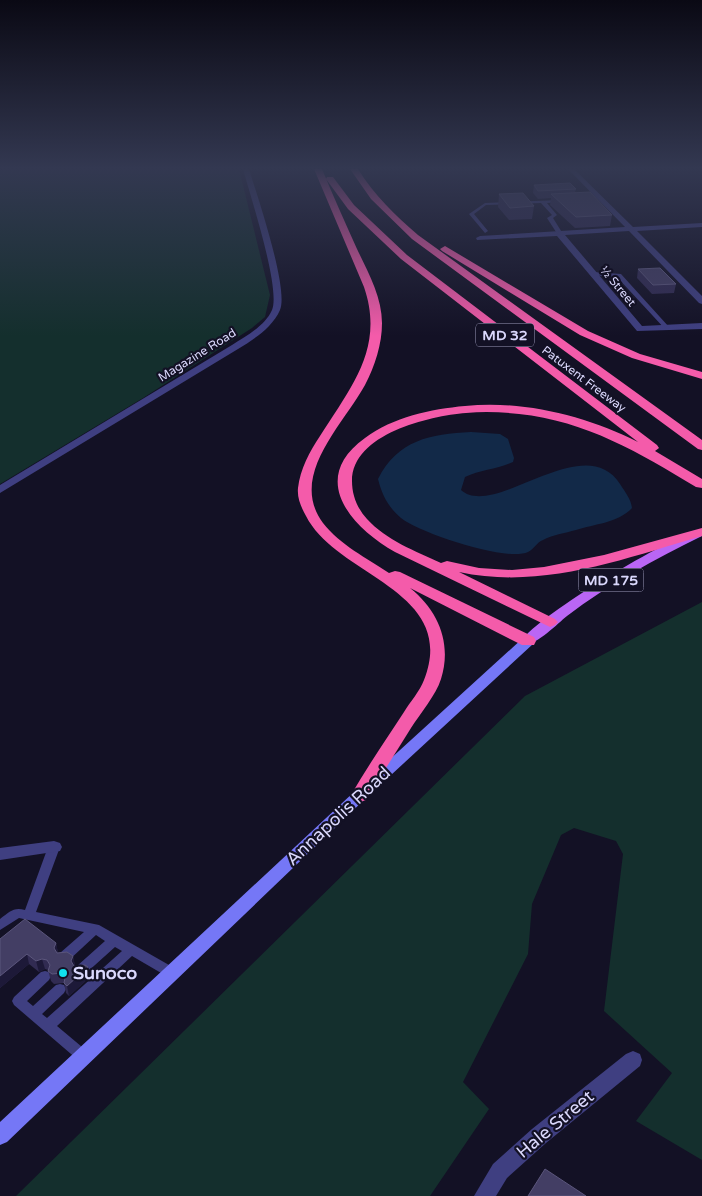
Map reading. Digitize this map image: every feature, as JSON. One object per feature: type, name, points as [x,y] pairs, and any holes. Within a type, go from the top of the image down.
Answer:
[{"type":"highway","points":[[342,225],[372,294],[377,322],[374,349],[358,386],[310,462],[304,488],[306,503],[315,521],[328,536],[346,551],[408,594],[423,610],[437,640],[437,660],[432,681],[360,794]]},
{"type":"highway","name":"Patuxent Freeway","points":[[369,225],[384,240],[702,484]]},
{"type":"highway","name":"Patuxent Freeway","points":[[400,225],[436,253],[702,446]]},
{"type":"highway","points":[[413,225],[425,235],[564,322],[592,337],[636,356],[702,376]]},
{"type":"highway","points":[[550,622],[412,555],[379,536],[363,522],[347,498],[345,481],[349,462],[356,452],[379,433],[417,418],[448,412],[485,409],[533,412],[599,429],[702,484]]},
{"type":"highway","points":[[412,555],[458,568],[484,572],[542,573],[579,567],[702,532]]},
{"type":"highway","points":[[346,551],[528,641]]},
{"type":"main road","name":"Annapolis Road","points":[[0,1135],[360,794],[550,622],[616,576],[657,553],[702,532]]},
{"type":"street","name":"Magazine Road","points":[[0,490],[235,347],[254,334],[269,320],[278,307],[277,286],[261,225]]},
{"type":"street","points":[[628,225],[702,301]]},
{"type":"street","points":[[480,238],[702,226]]},
{"type":"street","name":"½ Street","points":[[560,234],[640,329],[667,328]]},
{"type":"street","points":[[667,328],[702,326]]},
{"type":"street","points":[[0,854],[54,847]]},
{"type":"street","name":"Hale Street","points":[[484,1196],[500,1171],[539,1136],[633,1060]]},
{"type":"lane","points":[[480,225],[485,231]]},
{"type":"lane","points":[[554,225],[560,234]]},
{"type":"lane","points":[[593,274],[613,273],[623,278],[667,328]]},
{"type":"lane","points":[[29,915],[54,847]]},
{"type":"lane","points":[[0,924],[17,913],[95,929],[172,973]]},
{"type":"lane","points":[[64,957],[95,929]]},
{"type":"lane","points":[[81,970],[114,940]]},
{"type":"lane","points":[[47,1026],[131,950]]},
{"type":"lane","points":[[44,976],[18,1001],[83,1056]]},
{"type":"lane","points":[[33,1014],[60,989]]},
{"type":"green space","points":[[0,225],[253,225],[270,295],[265,317],[252,328],[143,398],[0,484]]},
{"type":"green space","points":[[702,602],[702,1160],[636,1121],[672,1073],[604,1011],[623,854],[616,841],[574,828],[561,835],[532,904],[528,954],[463,1082],[489,1109],[430,1196],[16,1196],[525,696]]},
{"type":"water","points":[[471,432],[500,434],[508,439],[514,458],[513,462],[465,477],[461,490],[476,496],[495,494],[563,469],[585,466],[604,469],[620,484],[632,508],[613,520],[550,537],[541,541],[528,552],[517,554],[483,550],[444,538],[411,524],[396,514],[389,505],[378,479],[395,455],[405,448],[429,437]]},
{"type":"building","points":[[660,268],[676,284],[653,285],[638,269]]},
{"type":"building","points":[[25,919],[56,943],[54,948],[57,953],[67,952],[73,956],[71,961],[74,966],[85,965],[88,967],[67,986],[64,983],[65,978],[62,973],[52,974],[48,971],[50,965],[47,960],[36,961],[27,954],[0,976],[0,939]]},
{"type":"building","points":[[545,1169],[586,1196],[528,1196]]},
{"type":"place","name":"Sunoco","points":[[63,973]]}]
